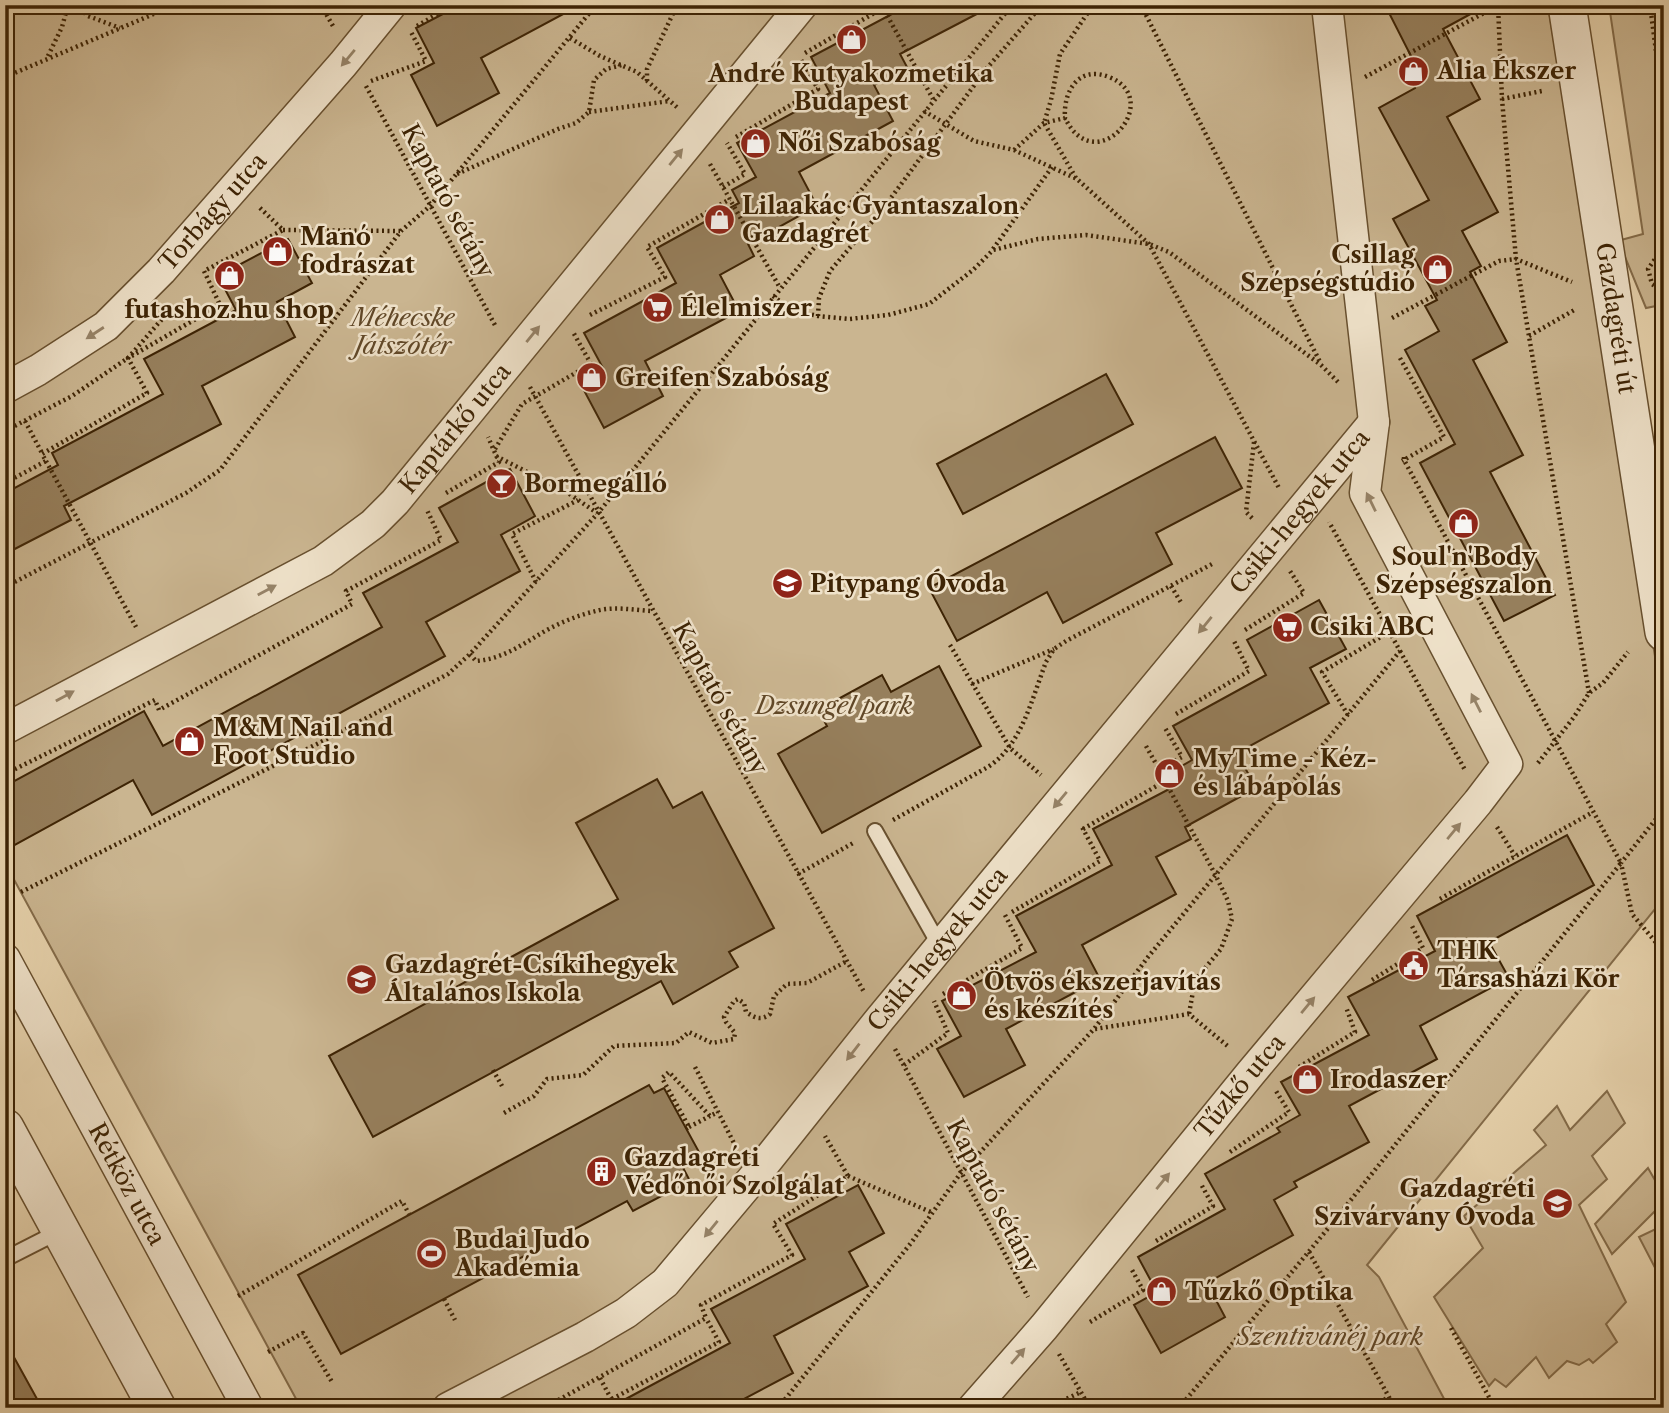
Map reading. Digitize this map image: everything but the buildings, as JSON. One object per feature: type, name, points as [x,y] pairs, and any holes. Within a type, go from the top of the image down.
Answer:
[{"type":"street","name":"Torbágy utca","points":[[5,388],[106,326],[161,271],[349,57],[391,5]]},
{"type":"street","name":"Kaptárkő utca","points":[[5,729],[323,561],[373,524],[395,502],[802,5]]},
{"type":"street","name":"Csiki-hegyek utca","points":[[1326,5],[1374,422],[1365,492],[1507,764]]},
{"type":"street","name":"Gazdagréti út","points":[[1567,5],[1664,632]]},
{"type":"street","name":"Csiki-hegyek utca","points":[[448,1408],[585,1337],[626,1313],[665,1283],[940,946],[1054,787],[1374,422]]},
{"type":"street","name":"Tűzkő utca","points":[[974,1408],[1481,799],[1507,764]]},
{"type":"street","name":"Rétköz utca","points":[[5,959],[248,1408]]},
{"type":"street","points":[[5,1128],[157,1408]]},
{"type":"lane","points":[[875,831],[940,946]]},
{"type":"lane","points":[[5,1259],[61,1231]]},
{"type":"path","points":[[47,58],[62,27],[68,5]]},
{"type":"path","points":[[76,5],[88,16],[120,28]]},
{"type":"path","points":[[5,77],[175,5]]},
{"type":"path","points":[[321,5],[349,57]]},
{"type":"path","name":"Kaptató sétány","points":[[452,5],[410,30],[426,61],[364,83],[652,611],[880,1019],[960,1174],[1090,1408]]},
{"type":"path","points":[[5,587],[186,493],[220,470],[401,231],[430,206],[596,5]]},
{"type":"path","points":[[647,81],[647,69],[677,5]]},
{"type":"path","points":[[21,892],[337,734],[449,674],[598,513],[1012,5]]},
{"type":"path","points":[[818,316],[819,298],[830,271],[882,210],[987,68],[1042,5]]},
{"type":"path","points":[[1077,179],[1044,123],[1060,54],[1093,5]]},
{"type":"path","points":[[1141,5],[1321,365]]},
{"type":"path","points":[[1650,5],[1659,75],[1660,136],[1664,142]]},
{"type":"path","points":[[1358,80],[1497,6],[1516,259],[1589,693]]},
{"type":"path","points":[[723,187],[745,174],[727,142],[818,89],[799,56],[882,7],[933,99]]},
{"type":"path","points":[[570,38],[600,56],[637,72],[662,94]]},
{"type":"path","points":[[589,112],[594,80],[606,69],[622,65]]},
{"type":"path","points":[[1095,74],[1115,80],[1128,95],[1130,115],[1125,126],[1112,137],[1102,141],[1085,139],[1076,134],[1065,118],[1064,103],[1068,90],[1077,80],[1086,76],[1095,74]]},
{"type":"path","points":[[1502,99],[1542,91]]},
{"type":"path","points":[[456,174],[558,129],[576,124],[589,112],[670,101]]},
{"type":"path","points":[[924,111],[974,141],[1014,150],[1077,179],[1149,244],[1284,498]]},
{"type":"path","points":[[1014,150],[1044,123],[1065,118]]},
{"type":"path","points":[[694,135],[780,288]]},
{"type":"path","points":[[774,296],[792,310],[849,320],[888,315],[929,304],[993,250],[1052,167]]},
{"type":"path","points":[[581,320],[665,278],[647,247],[730,199]]},
{"type":"path","points":[[255,203],[284,230]]},
{"type":"path","points":[[42,454],[148,393],[128,358],[220,305],[204,271],[284,230],[401,231]]},
{"type":"path","points":[[993,250],[1038,239],[1086,235],[1149,244],[1169,252],[1321,365],[1374,422],[1404,460],[1621,863],[1632,914],[1664,952]]},
{"type":"path","points":[[1664,246],[1661,254],[1648,269],[1652,284],[1664,292]]},
{"type":"path","points":[[1387,307],[1388,320],[1499,261],[1516,259],[1572,282]]},
{"type":"path","points":[[1529,335],[1576,309]]},
{"type":"path","points":[[495,453],[522,404],[591,364],[569,326]]},
{"type":"path","points":[[1397,353],[1444,437],[1404,460]]},
{"type":"path","points":[[25,421],[150,651]]},
{"type":"path","points":[[435,499],[499,462],[485,430]]},
{"type":"path","points":[[1246,530],[1256,517],[1246,512],[1254,441]]},
{"type":"path","points":[[1403,450],[1404,460]]},
{"type":"path","points":[[495,453],[598,513]]},
{"type":"path","points":[[42,454],[90,542]]},
{"type":"path","points":[[5,483],[46,461]]},
{"type":"path","points":[[536,582],[512,534],[578,500]]},
{"type":"path","points":[[5,774],[155,700],[159,710],[352,604],[346,590],[441,540],[424,506]]},
{"type":"path","points":[[1327,518],[1515,856]]},
{"type":"path","points":[[972,684],[1054,649],[1221,558]]},
{"type":"path","points":[[1232,638],[1304,593],[1286,563]]},
{"type":"path","points":[[470,654],[476,661],[488,660],[531,643],[545,631],[575,617],[600,610],[652,611]]},
{"type":"path","points":[[1173,716],[1249,671],[1229,632]]},
{"type":"path","points":[[1348,715],[1322,672],[1389,632]]},
{"type":"path","points":[[950,645],[1010,748],[1054,787],[1100,861],[1005,916]]},
{"type":"path","points":[[798,874],[988,767],[1010,748],[1054,649]]},
{"type":"path","points":[[778,1408],[933,1213],[960,1174],[1094,1029],[1215,874],[1400,652]]},
{"type":"path","points":[[1556,741],[1589,693],[1603,683],[1628,652]]},
{"type":"path","points":[[1159,769],[1182,757],[1162,722]]},
{"type":"path","points":[[1142,739],[1215,874],[1228,901],[1232,919],[1221,948],[1195,980],[1189,1014]]},
{"type":"path","points":[[1083,830],[1165,781]]},
{"type":"path","points":[[1431,903],[1594,812]]},
{"type":"path","points":[[1179,1408],[1309,1252],[1656,819]]},
{"type":"path","points":[[904,1065],[948,1033],[932,997],[1022,948],[1001,909]]},
{"type":"path","points":[[1366,984],[1423,948],[1407,917]]},
{"type":"path","points":[[504,1113],[534,1096],[547,1079],[583,1075],[614,1046],[676,1043],[689,1032],[712,1042],[734,1039],[735,1033],[724,1017],[734,1001],[738,999],[744,1003],[746,1012],[757,1018],[766,1018],[771,1014],[774,996],[787,984],[807,983],[847,961]]},
{"type":"path","points":[[1293,1071],[1355,1032],[1343,999]]},
{"type":"path","points":[[1094,1029],[1189,1014],[1221,1041]]},
{"type":"path","points":[[695,1067],[754,1177]]},
{"type":"path","points":[[494,1070],[502,1086]]},
{"type":"path","points":[[710,1116],[669,1072],[662,1078],[687,1128],[718,1112]]},
{"type":"path","points":[[1220,1159],[1289,1112],[1272,1084]]},
{"type":"path","points":[[1148,1246],[1213,1206],[1196,1174]]},
{"type":"path","points":[[848,1176],[933,1213]]},
{"type":"path","points":[[238,1296],[402,1201],[409,1214]]},
{"type":"path","points":[[1309,1252],[1395,1408]]},
{"type":"path","points":[[1087,1324],[1143,1290],[1126,1259]]},
{"type":"path","points":[[444,1299],[456,1320]]},
{"type":"path","points":[[612,1399],[719,1342],[706,1318]]},
{"type":"path","points":[[1451,1328],[1495,1408]]},
{"type":"path","points":[[268,1352],[303,1332],[332,1382]]},
{"type":"path","points":[[600,1378],[616,1408]]},
{"type":"path","points":[[1047,1408],[1081,1392]]},
{"type":"path","points":[[1370,1408],[1389,1397]]},
{"type":"green space","name":"Dzsungel park","points":[[5,5],[1548,5],[1664,711],[1664,898],[1367,1265],[1379,1277],[1449,1408],[301,1408],[5,863]]},
{"type":"green space","points":[[1609,5],[1664,5],[1664,326],[1661,305],[1646,308],[1623,252],[1621,240],[1643,234]]},
{"type":"green space","points":[[1607,1091],[1625,1123],[1592,1156],[1607,1179],[1579,1205],[1626,1302],[1606,1324],[1617,1342],[1593,1363],[1589,1359],[1579,1365],[1567,1361],[1549,1378],[1536,1357],[1506,1387],[1495,1379],[1489,1386],[1434,1297],[1483,1248],[1464,1216],[1546,1145],[1534,1130],[1557,1106],[1570,1130]]},
{"type":"green space","points":[[1648,1168],[1664,1196],[1664,1202],[1612,1254],[1595,1224]]},
{"type":"green space","points":[[1664,1225],[1664,1285],[1639,1237]]},
{"type":"place","name":"André Kutyakozmetika Budapest","points":[[851,40]]},
{"type":"place","name":"Alia Ékszer","points":[[1414,71]]},
{"type":"place","name":"Női Szabóság","points":[[755,143]]},
{"type":"place","name":"Lilaakác Gyantaszalon Gazdagrét","points":[[719,220]]},
{"type":"place","name":"Manó fodrászat","points":[[277,251]]},
{"type":"place","name":"Csillag Szépségstúdió","points":[[1438,269]]},
{"type":"place","name":"futashoz.hu shop","points":[[229,276]]},
{"type":"place","name":"Élelmiszer","points":[[657,308]]},
{"type":"place","name":"Greifen Szabóság","points":[[592,378]]},
{"type":"place","name":"Bormegálló","points":[[501,484]]},
{"type":"place","name":"Soul'n'Body Szépségszalon","points":[[1464,523]]},
{"type":"place","name":"Pitypang Óvoda","points":[[787,584]]},
{"type":"place","name":"Csiki ABC","points":[[1287,627]]},
{"type":"place","name":"M&M Nail and Foot Studio","points":[[190,742]]},
{"type":"place","name":"MyTime - Kéz- és lábápolás","points":[[1170,773]]},
{"type":"place","name":"THK Társasházi Kör","points":[[1414,965]]},
{"type":"place","name":"Gazdagrét-Csíkihegyek Általános Iskola","points":[[362,979]]},
{"type":"place","name":"Ötvös ékszerjavítás és készítés","points":[[961,996]]},
{"type":"place","name":"Irodaszer","points":[[1307,1080]]},
{"type":"place","name":"Gazdagréti Védőnői Szolgálat","points":[[601,1172]]},
{"type":"place","name":"Gazdagréti Szivárvány Óvoda","points":[[1558,1203]]},
{"type":"place","name":"Budai Judo Akadémia","points":[[432,1254]]},
{"type":"place","name":"Tűzkő Optika","points":[[1162,1292]]},
{"type":"park label","name":"Méhecske Játszótér","points":[[403,332]]},
{"type":"park label","name":"Szentivánéj park","points":[[1330,1337]]}]
